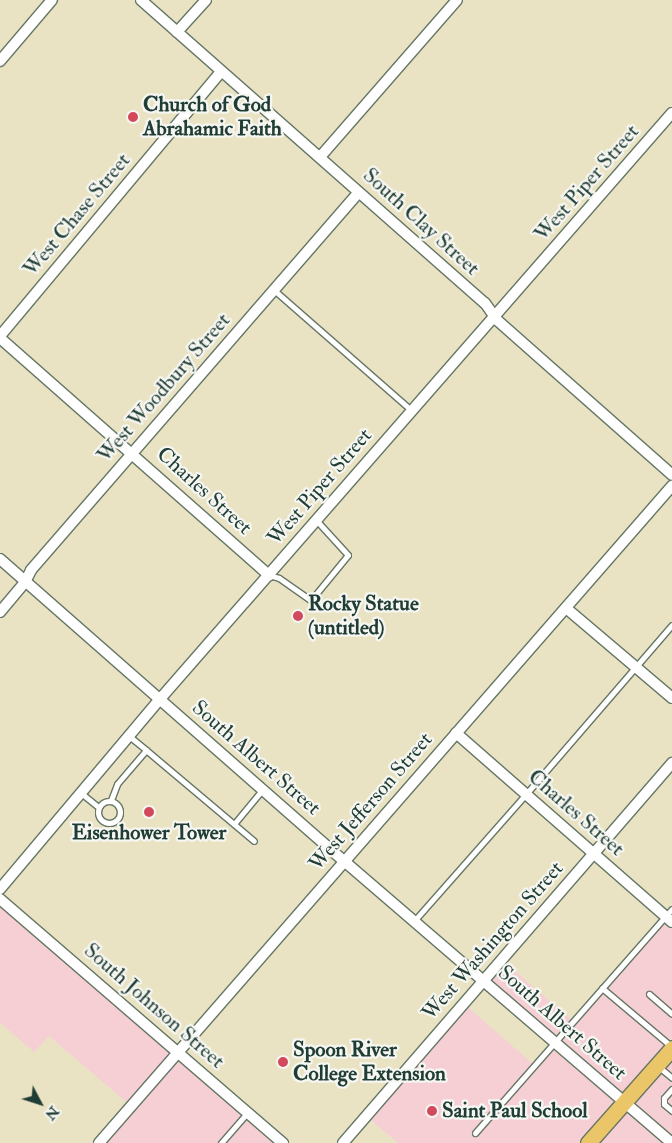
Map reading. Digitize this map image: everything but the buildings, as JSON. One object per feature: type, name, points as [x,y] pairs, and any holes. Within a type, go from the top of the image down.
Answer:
[{"type":"main road","points":[[588,1143],[672,1048]]},
{"type":"street","points":[[0,61],[52,0]]},
{"type":"street","name":"South Clay Street","points":[[142,0],[485,303],[495,316],[672,475]]},
{"type":"street","points":[[177,32],[206,0]]},
{"type":"street","points":[[320,157],[457,0]]},
{"type":"street","name":"West Chase Street","points":[[0,337],[222,72]]},
{"type":"street","name":"West Piper Street","points":[[0,889],[160,699],[672,113]]},
{"type":"street","name":"West Woodbury Street","points":[[0,612],[25,582],[31,570],[359,192]]},
{"type":"street","name":"Charles Street","points":[[0,337],[269,575]]},
{"type":"street","name":"West Jefferson Street","points":[[99,1143],[672,486]]},
{"type":"street","name":"South Albert Street","points":[[0,559],[344,861],[672,1143]]},
{"type":"street","points":[[566,608],[672,698]]},
{"type":"street","name":"Charles Street","points":[[456,734],[594,854],[670,916]]},
{"type":"street","name":"West Washington Street","points":[[343,1143],[672,763]]},
{"type":"street","name":"South Johnson Street","points":[[0,898],[283,1143]]},
{"type":"lane","points":[[274,290],[412,411]]},
{"type":"lane","points":[[269,575],[279,578],[311,600],[348,555],[316,520]]},
{"type":"lane","points":[[414,920],[672,625]]},
{"type":"lane","points":[[129,736],[254,841]]},
{"type":"lane","points":[[111,800],[117,784],[146,750]]},
{"type":"lane","points":[[234,824],[263,789]]},
{"type":"lane","points":[[81,792],[98,807]]},
{"type":"lane","points":[[111,800],[120,808],[120,815],[115,821],[108,823],[101,820],[97,814],[98,807],[104,801],[111,800]]},
{"type":"lane","points":[[475,1133],[602,988],[670,916]]},
{"type":"lane","points":[[602,988],[672,1048]]},
{"type":"lane","points":[[648,994],[672,1014]]},
{"type":"lane","points":[[657,1065],[672,1078]]},
{"type":"lane","points":[[672,1089],[664,1098],[664,1104],[672,1111]]},
{"type":"lane","points":[[220,1143],[248,1112]]},
{"type":"shaded area","points":[[0,899],[283,1143],[99,1143],[131,1106],[49,1036],[34,1052],[0,1023]]},
{"type":"shaded area","points":[[672,909],[672,1038],[627,1098],[672,1056],[672,1143],[398,1143],[366,1116],[463,1003],[534,1065],[554,1041],[483,980],[501,959],[573,1021]]},
{"type":"place","name":"Church of God Abrahamic Faith","points":[[133,117]]},
{"type":"place","name":"Rocky Statue (untitled)","points":[[298,616]]},
{"type":"place","name":"Eisenhower Tower","points":[[149,812]]},
{"type":"place","name":"Spoon River College Extension","points":[[283,1062]]},
{"type":"place","name":"Saint Paul School","points":[[432,1111]]}]
